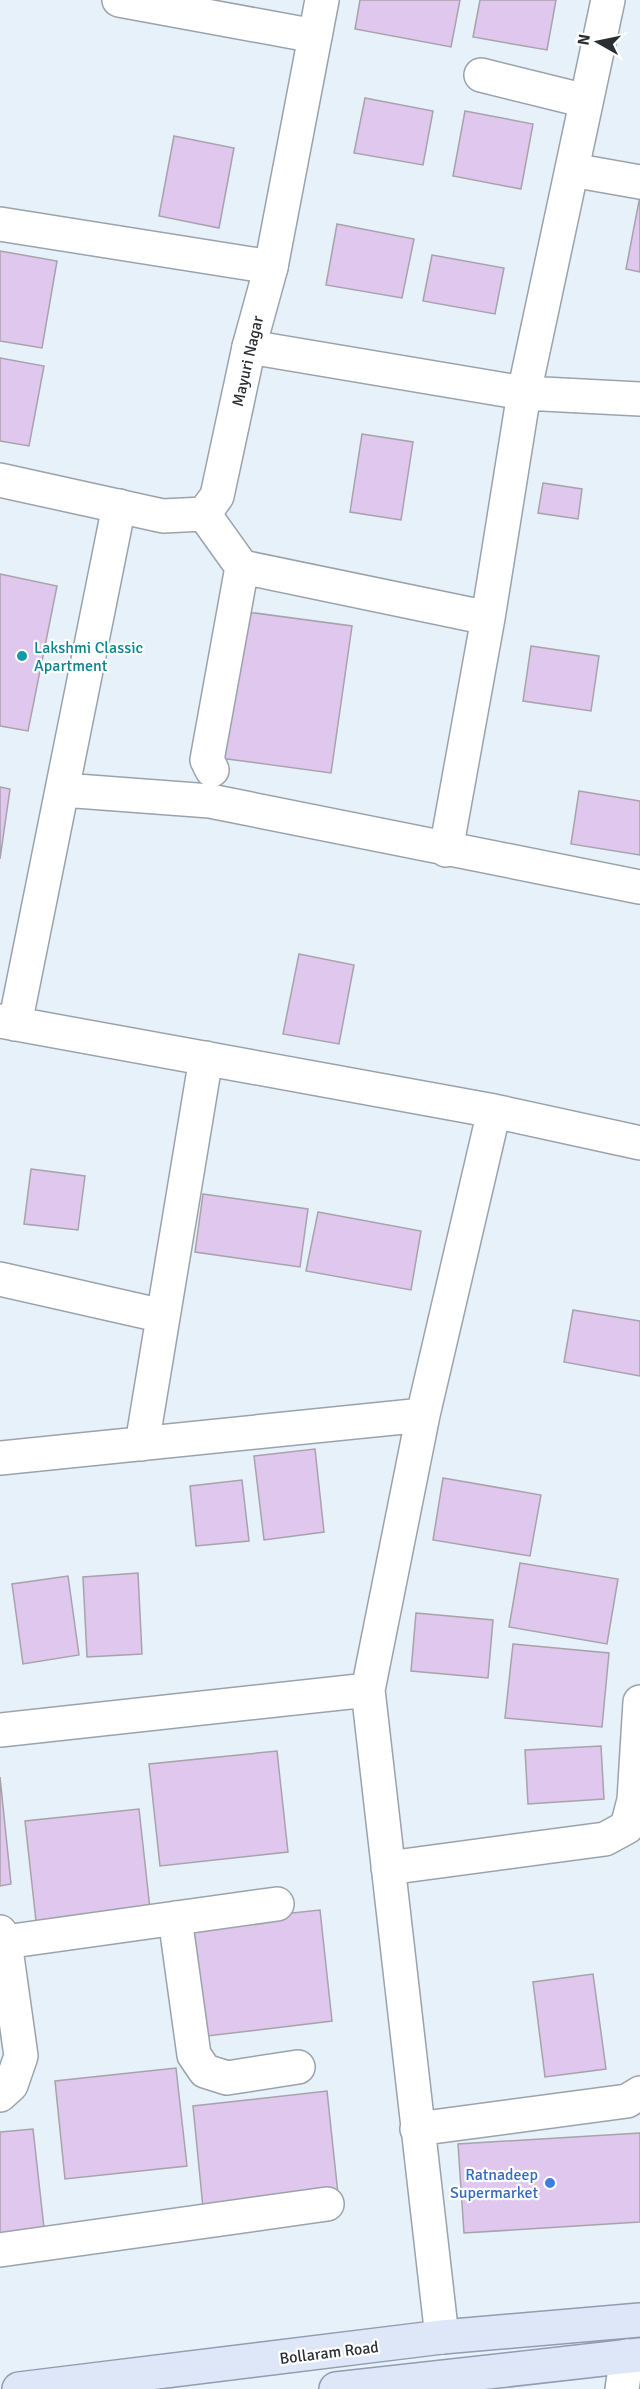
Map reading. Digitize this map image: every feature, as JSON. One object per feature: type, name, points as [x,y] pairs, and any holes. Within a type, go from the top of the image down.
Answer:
[{"type":"main road","name":"Bollaram Road","points":[[19,2389],[442,2337],[640,2320]]},
{"type":"main road","points":[[336,2389],[634,2356]]},
{"type":"street","points":[[118,0],[315,36]]},
{"type":"street","name":"Mayuri Nagar","points":[[204,514],[217,496],[249,347],[271,267],[321,0]]},
{"type":"street","points":[[446,850],[489,618],[524,393],[608,0]]},
{"type":"street","points":[[481,75],[586,101]]},
{"type":"street","points":[[572,170],[640,182]]},
{"type":"street","points":[[0,224],[271,267]]},
{"type":"street","points":[[249,347],[524,393],[640,399]]},
{"type":"street","points":[[0,480],[164,516],[204,514],[242,567],[489,618]]},
{"type":"street","points":[[119,506],[63,790],[8,1023],[494,1111],[640,1143]]},
{"type":"street","points":[[212,770],[207,760],[242,567]]},
{"type":"street","points":[[63,790],[210,801],[640,887]]},
{"type":"street","points":[[142,1444],[206,1058]]},
{"type":"street","points":[[442,2337],[368,1690],[423,1415],[494,1111]]},
{"type":"street","points":[[0,1279],[163,1316]]},
{"type":"street","points":[[0,1458],[423,1415]]},
{"type":"street","points":[[0,1730],[368,1690]]},
{"type":"street","points":[[388,1869],[605,1839],[627,1827],[634,1800],[640,1702]]},
{"type":"street","points":[[0,2095],[11,2085],[21,2056],[2,1937],[278,1904]]},
{"type":"street","points":[[176,1918],[194,2055],[205,2071],[227,2078],[298,2067]]},
{"type":"street","points":[[417,2129],[627,2101],[640,2093]]},
{"type":"street","points":[[0,2250],[327,2204]]},
{"type":"street","points":[[622,2389],[634,2356]]},
{"type":"building","points":[[360,0],[460,0],[451,47],[355,29]]},
{"type":"building","points":[[480,0],[556,0],[547,50],[473,37]]},
{"type":"building","points":[[365,98],[433,111],[423,165],[354,153]]},
{"type":"building","points":[[465,111],[533,124],[521,189],[453,176]]},
{"type":"building","points":[[174,136],[234,148],[219,228],[159,216]]},
{"type":"building","points":[[640,196],[640,272],[626,269]]},
{"type":"building","points":[[337,224],[414,239],[402,298],[326,285]]},
{"type":"building","points":[[0,251],[57,261],[42,348],[0,341]]},
{"type":"building","points":[[432,255],[504,268],[495,314],[423,301]]},
{"type":"building","points":[[0,358],[44,366],[29,446],[0,441]]},
{"type":"building","points":[[362,434],[413,442],[401,520],[350,512]]},
{"type":"building","points":[[543,483],[582,489],[578,519],[538,513]]},
{"type":"building","name":"Lakshmi Classic Apartment","points":[[0,574],[57,586],[28,731],[0,726]]},
{"type":"building","points":[[240,611],[352,626],[331,773],[220,758]]},
{"type":"building","points":[[531,646],[599,656],[591,711],[523,701]]},
{"type":"building","points":[[0,787],[10,789],[0,859]]},
{"type":"building","points":[[579,791],[640,801],[640,855],[571,844]]},
{"type":"building","points":[[299,954],[354,965],[339,1044],[283,1034]]},
{"type":"building","points":[[31,1169],[85,1176],[78,1230],[24,1224]]},
{"type":"building","points":[[203,1194],[308,1209],[300,1267],[195,1252]]},
{"type":"building","points":[[318,1212],[421,1231],[411,1290],[306,1271]]},
{"type":"building","points":[[573,1310],[640,1321],[640,1376],[564,1362]]},
{"type":"building","points":[[315,1449],[324,1532],[264,1540],[254,1456]]},
{"type":"building","points":[[443,1478],[541,1495],[530,1556],[433,1540]]},
{"type":"building","points":[[242,1480],[249,1541],[196,1546],[190,1486]]},
{"type":"building","points":[[520,1563],[618,1579],[607,1644],[509,1627]]},
{"type":"building","points":[[138,1573],[142,1654],[87,1657],[83,1577]]},
{"type":"building","points":[[68,1576],[79,1655],[23,1664],[12,1584]]},
{"type":"building","points":[[416,1613],[493,1620],[488,1678],[411,1671]]},
{"type":"building","points":[[513,1644],[609,1653],[602,1727],[505,1718]]},
{"type":"building","points":[[601,1746],[604,1799],[528,1804],[525,1750]]},
{"type":"building","points":[[277,1751],[288,1852],[160,1866],[149,1764]]},
{"type":"building","points":[[0,1777],[11,1884],[0,1886]]},
{"type":"building","points":[[139,1809],[150,1909],[36,1921],[25,1821]]},
{"type":"building","points":[[320,1910],[332,2021],[199,2037],[187,1924]]},
{"type":"building","points":[[593,1974],[606,2069],[545,2077],[533,1982]]},
{"type":"building","points":[[176,2068],[187,2166],[65,2179],[55,2081]]},
{"type":"building","points":[[327,2091],[338,2194],[203,2208],[193,2106]]},
{"type":"building","points":[[33,2129],[44,2228],[0,2233],[0,2132]]},
{"type":"building","name":"Ratnadeep Supermarket","points":[[640,2133],[640,2222],[464,2233],[458,2144]]},
{"type":"place","name":"Lakshmi Classic Apartment","points":[[22,656]]},
{"type":"place","name":"Ratnadeep Supermarket","points":[[550,2183]]}]
